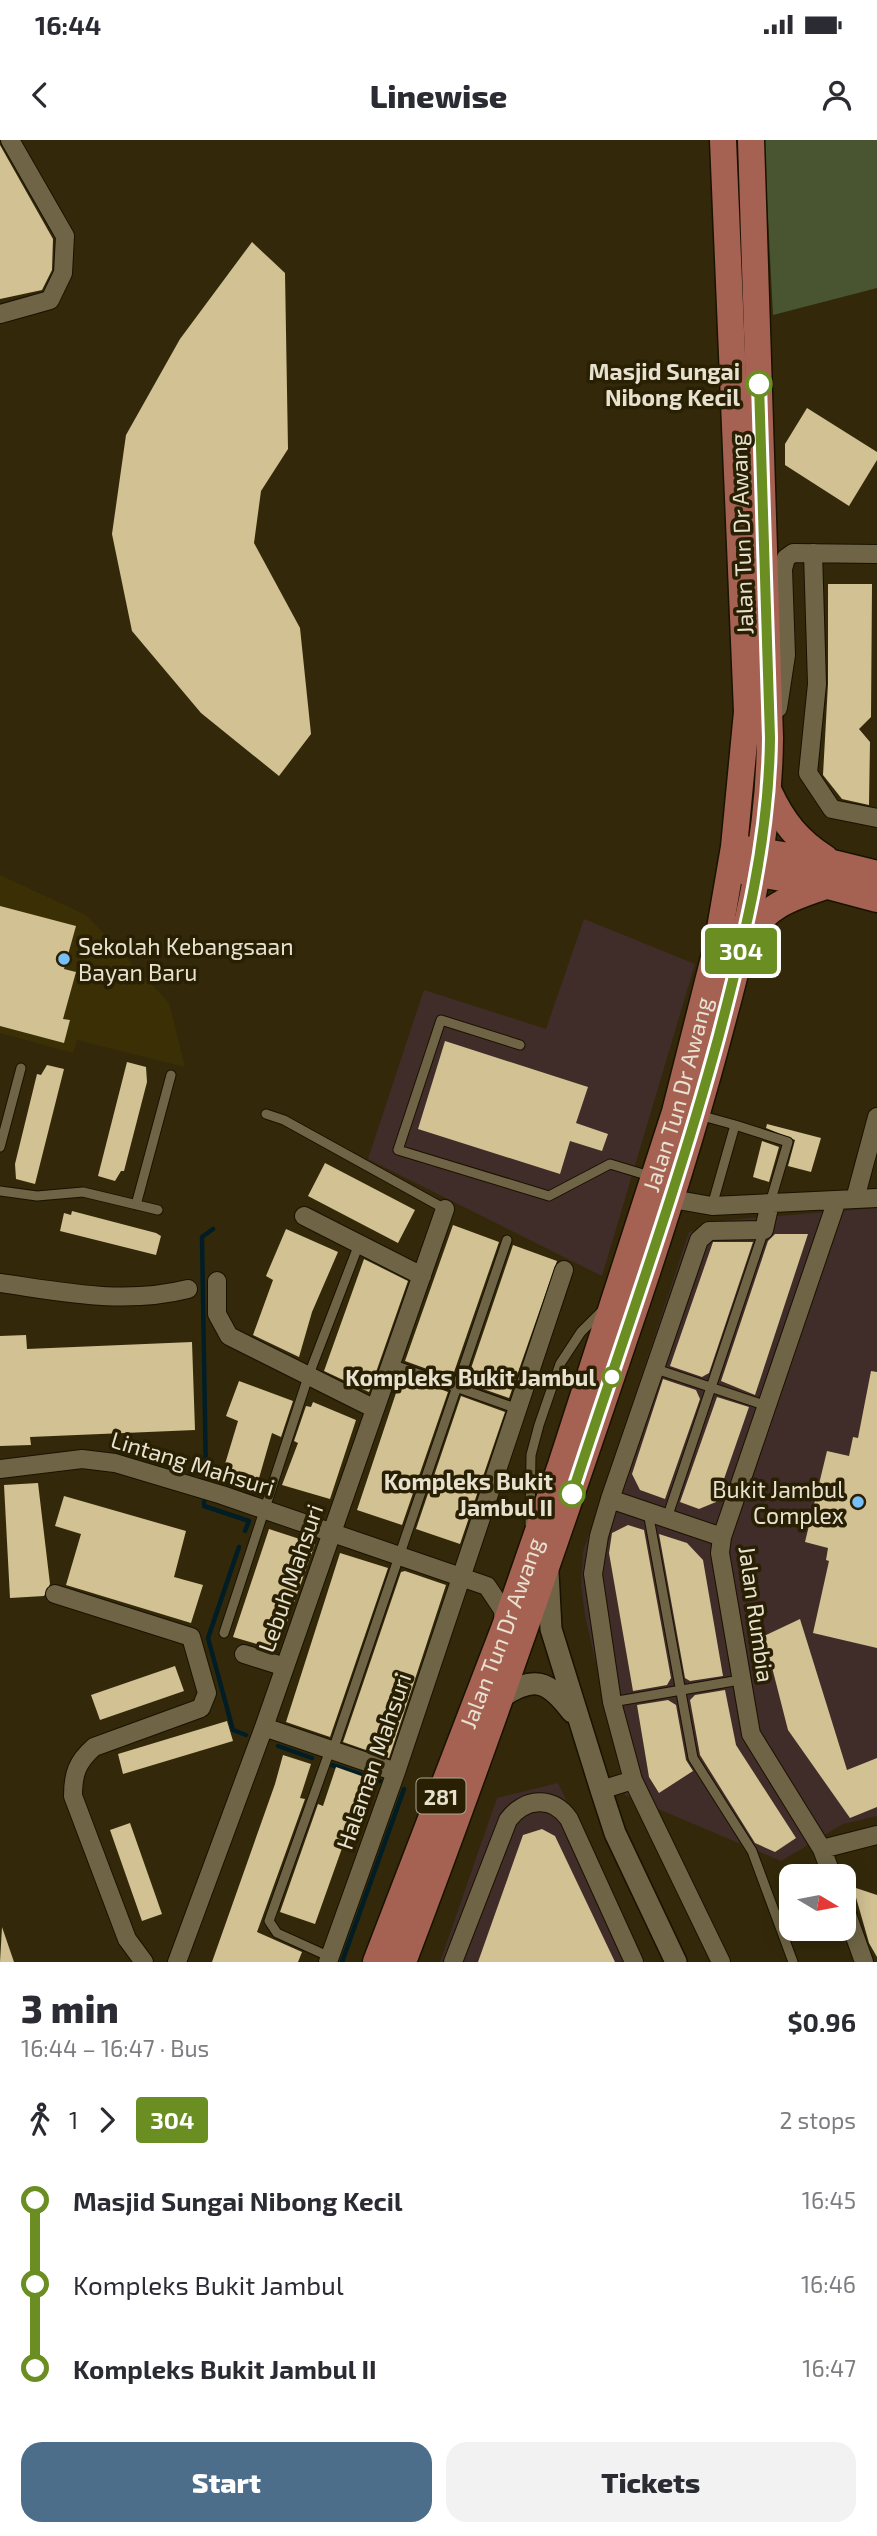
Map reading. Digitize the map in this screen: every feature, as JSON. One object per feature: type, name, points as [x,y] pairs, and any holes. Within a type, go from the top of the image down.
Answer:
[{"type":"main road","name":"Jalan Tun Dr Awang","points":[[403,1962],[500,1698],[618,1290],[675,1112],[713,959],[732,858],[747,712],[723,140]]},
{"type":"main road","name":"Jalan Tun Dr Awang","points":[[376,1962],[504,1629],[539,1562],[672,1199],[698,1115],[761,862],[769,792],[770,738],[751,140]]},
{"type":"main road","points":[[769,792],[788,828],[830,874],[877,899]]},
{"type":"main road","points":[[732,858],[830,874],[877,874]]},
{"type":"main road","points":[[741,950],[754,926],[776,905],[830,874]]},
{"type":"street","points":[[0,314],[50,300],[63,273],[65,236],[10,140]]},
{"type":"street","points":[[770,738],[778,713],[786,655],[783,569],[786,558],[793,553],[877,554]]},
{"type":"street","points":[[813,553],[817,684],[808,773],[832,809],[877,818]]},
{"type":"street","name":"Jalan Rumbia","points":[[828,1864],[822,1849],[751,1734],[720,1553],[722,1537],[767,1406],[877,1116]]},
{"type":"street","points":[[672,1199],[712,1206],[877,1198]]},
{"type":"street","points":[[721,1962],[633,1780],[612,1702],[593,1574],[599,1536],[610,1499],[704,1234],[764,1230],[771,1203]]},
{"type":"street","name":"Lebuh Mahsuri","points":[[177,1962],[264,1727],[445,1209]]},
{"type":"street","points":[[304,1216],[422,1276]]},
{"type":"street","points":[[462,1575],[564,1270]]},
{"type":"street","points":[[217,1281],[217,1314],[229,1336],[375,1409]]},
{"type":"street","points":[[0,1283],[117,1299],[140,1299],[188,1289]]},
{"type":"street","name":"Lintang Mahsuri","points":[[0,1469],[97,1459],[265,1509],[462,1575],[487,1586]]},
{"type":"street","points":[[610,1499],[722,1537]]},
{"type":"street","points":[[504,1629],[503,1610],[487,1586],[510,1580],[539,1562],[551,1629],[615,1833],[676,1962]]},
{"type":"street","name":"Halaman Mahsuri","points":[[329,1959],[396,1772],[462,1575]]},
{"type":"street","points":[[55,1594],[191,1637],[202,1670],[207,1693],[206,1702],[201,1708],[94,1747],[81,1758],[73,1776],[73,1796],[122,1926],[137,1955],[144,1962]]},
{"type":"street","points":[[244,1654],[285,1667]]},
{"type":"street","points":[[500,1698],[521,1684],[534,1683],[557,1692],[578,1719]]},
{"type":"street","points":[[264,1727],[396,1772]]},
{"type":"street","points":[[601,1790],[633,1780]]},
{"type":"street","points":[[453,1962],[508,1820],[525,1805],[547,1802],[563,1810],[569,1819],[634,1962]]},
{"type":"street","points":[[822,1849],[877,1835]]},
{"type":"street","points":[[856,1940],[864,1962]]},
{"type":"lane","points":[[520,1045],[441,1020],[398,1150],[549,1196],[610,1164],[654,1177]]},
{"type":"lane","points":[[0,1147],[21,1068]]},
{"type":"lane","points":[[136,1205],[171,1075]]},
{"type":"lane","points":[[266,1114],[284,1120],[445,1209]]},
{"type":"lane","points":[[698,1115],[788,1142],[771,1203]]},
{"type":"lane","points":[[712,1206],[735,1125]]},
{"type":"lane","points":[[0,1191],[37,1196],[83,1192],[158,1210]]},
{"type":"lane","points":[[667,1518],[764,1230]]},
{"type":"lane","points":[[329,1959],[277,1933],[269,1921],[400,1554],[507,1240]]},
{"type":"lane","points":[[224,1633],[308,1377],[359,1244]]},
{"type":"lane","points":[[391,1364],[518,1409]]},
{"type":"lane","points":[[656,1369],[767,1406]]},
{"type":"lane","points":[[648,1512],[696,1766],[752,1851],[793,1962]]},
{"type":"lane","points":[[612,1702],[740,1680]]},
{"type":"shaded area","name":"Sekolah Kebangsaan Bayan Baru","points":[[0,875],[86,915],[169,1003],[185,1067],[77,1040],[73,1053],[0,1033]]},
{"type":"shaded area","points":[[584,919],[695,964],[602,1276],[368,1159],[424,990],[546,1029]]},
{"type":"shaded area","name":"Kompleks Bukit Jambul","points":[[877,1208],[877,1816],[843,1824],[781,1861],[625,1795],[585,1615],[581,1585],[583,1552],[689,1232],[727,1220]]},
{"type":"shaded area","points":[[558,1783],[645,1962],[440,1962],[497,1798]]},
{"type":"green space","points":[[764,140],[877,140],[877,288],[773,315]]},
{"type":"building","points":[[0,145],[53,239],[52,270],[42,290],[0,299]]},
{"type":"building","points":[[252,242],[285,273],[288,449],[261,491],[254,543],[300,628],[311,734],[279,776],[201,713],[132,631],[112,534],[126,435],[180,339]]},
{"type":"building","points":[[807,408],[877,452],[877,460],[849,506],[785,465],[785,444]]},
{"type":"building","points":[[828,584],[872,584],[871,717],[859,729],[870,742],[869,805],[842,799],[823,775],[828,684]]},
{"type":"building","points":[[0,906],[76,926],[64,969],[76,972],[63,1019],[70,1020],[64,1043],[0,1026]]},
{"type":"building","points":[[445,1041],[588,1087],[576,1123],[608,1134],[602,1151],[570,1141],[560,1174],[418,1129]]},
{"type":"building","points":[[127,1062],[146,1067],[147,1082],[124,1171],[121,1171],[115,1181],[98,1176]]},
{"type":"building","points":[[47,1065],[64,1069],[35,1184],[16,1179],[15,1164],[37,1074],[41,1075]]},
{"type":"building","points":[[767,1124],[821,1138],[811,1172],[788,1166],[795,1140],[766,1128]]},
{"type":"building","points":[[762,1141],[779,1147],[769,1182],[753,1177]]},
{"type":"building","points":[[325,1163],[415,1210],[398,1243],[308,1196]]},
{"type":"building","points":[[72,1211],[156,1233],[161,1236],[156,1255],[60,1231],[64,1213],[71,1215]]},
{"type":"building","points":[[453,1225],[499,1242],[452,1378],[405,1361]]},
{"type":"building","points":[[286,1229],[338,1252],[312,1312],[299,1357],[253,1335],[273,1280],[266,1276]]},
{"type":"building","points":[[775,1234],[808,1234],[755,1395],[721,1381],[768,1241]]},
{"type":"building","points":[[713,1242],[753,1242],[709,1373],[702,1377],[670,1366]]},
{"type":"building","points":[[513,1245],[557,1261],[509,1398],[466,1383]]},
{"type":"building","points":[[364,1259],[408,1281],[369,1392],[324,1371]]},
{"type":"building","points":[[26,1335],[27,1349],[192,1342],[195,1430],[30,1437],[31,1445],[0,1446],[0,1336]]},
{"type":"building","name":"Bukit Jambul Complex","points":[[871,1371],[877,1372],[877,1648],[813,1633],[829,1561],[826,1560],[828,1548],[805,1542],[827,1451],[849,1456],[853,1437],[858,1438]]},
{"type":"building","points":[[402,1375],[448,1392],[402,1525],[357,1510]]},
{"type":"building","points":[[663,1379],[696,1390],[700,1399],[665,1499],[640,1490],[632,1474]]},
{"type":"building","points":[[239,1381],[293,1401],[281,1437],[272,1433],[257,1485],[222,1474],[238,1421],[226,1416]]},
{"type":"building","points":[[461,1396],[505,1412],[460,1544],[416,1529]]},
{"type":"building","points":[[717,1397],[749,1407],[716,1502],[699,1509],[680,1502]]},
{"type":"building","points":[[313,1402],[356,1420],[330,1499],[282,1485],[298,1443],[294,1441],[306,1406],[311,1407]]},
{"type":"building","points":[[38,1483],[50,1584],[44,1596],[10,1598],[4,1485]]},
{"type":"building","points":[[64,1496],[186,1531],[174,1577],[203,1585],[191,1623],[66,1585],[81,1534],[55,1526]]},
{"type":"building","points":[[628,1525],[644,1530],[671,1678],[667,1685],[633,1691],[609,1553],[612,1533]]},
{"type":"building","points":[[269,1529],[315,1544],[277,1650],[233,1637]]},
{"type":"building","points":[[659,1534],[687,1543],[703,1560],[723,1676],[690,1681],[685,1678]]},
{"type":"building","points":[[340,1553],[388,1568],[330,1737],[286,1722]]},
{"type":"building","points":[[401,1572],[446,1585],[389,1758],[343,1742]]},
{"type":"building","points":[[800,1619],[847,1770],[877,1758],[877,1807],[850,1818],[788,1730],[764,1636]]},
{"type":"building","points":[[175,1666],[184,1691],[100,1720],[91,1695]]},
{"type":"building","points":[[725,1690],[736,1745],[796,1838],[775,1852],[755,1843],[700,1755],[690,1700],[695,1695]]},
{"type":"building","points":[[668,1700],[676,1705],[686,1760],[693,1771],[659,1793],[649,1777],[637,1705]]},
{"type":"building","points":[[227,1721],[233,1741],[123,1774],[118,1754]]},
{"type":"building","points":[[283,1755],[311,1764],[300,1798],[305,1799],[257,1932],[302,1952],[298,1962],[212,1962],[275,1784]]},
{"type":"building","points":[[336,1767],[367,1778],[315,1924],[280,1912],[318,1804],[323,1806]]},
{"type":"building","points":[[130,1823],[162,1914],[142,1921],[110,1830]]},
{"type":"building","points":[[542,1829],[555,1836],[615,1962],[478,1962],[523,1835]]},
{"type":"building","points":[[856,1888],[877,1895],[877,1957],[869,1943],[856,1898]]},
{"type":"building","points":[[2,1927],[14,1962],[0,1962]]},
{"type":"waterway","points":[[206,1478],[202,1237],[213,1229]]},
{"type":"waterway","points":[[204,1502],[204,1506],[249,1521],[245,1531]]},
{"type":"waterway","points":[[239,1547],[208,1638],[233,1730],[246,1735]]},
{"type":"waterway","points":[[278,1746],[312,1758]]},
{"type":"waterway","points":[[332,1765],[380,1781]]},
{"type":"waterway","points":[[342,1962],[404,1789]]},
{"type":"bus line","name":"304","points":[[572,1494],[698,1115],[741,950],[763,851],[769,792],[770,738],[759,384]]},
{"type":"place","name":"Masjid Sungai Nibong Kecil","points":[[759,384]]},
{"type":"place","name":"Sekolah Kebangsaan Bayan Baru","points":[[64,959]]},
{"type":"place","name":"Kompleks Bukit Jambul","points":[[612,1377]]},
{"type":"place","name":"Kompleks Bukit Jambul II","points":[[572,1494]]},
{"type":"place","name":"Bukit Jambul Complex","points":[[858,1502]]}]
